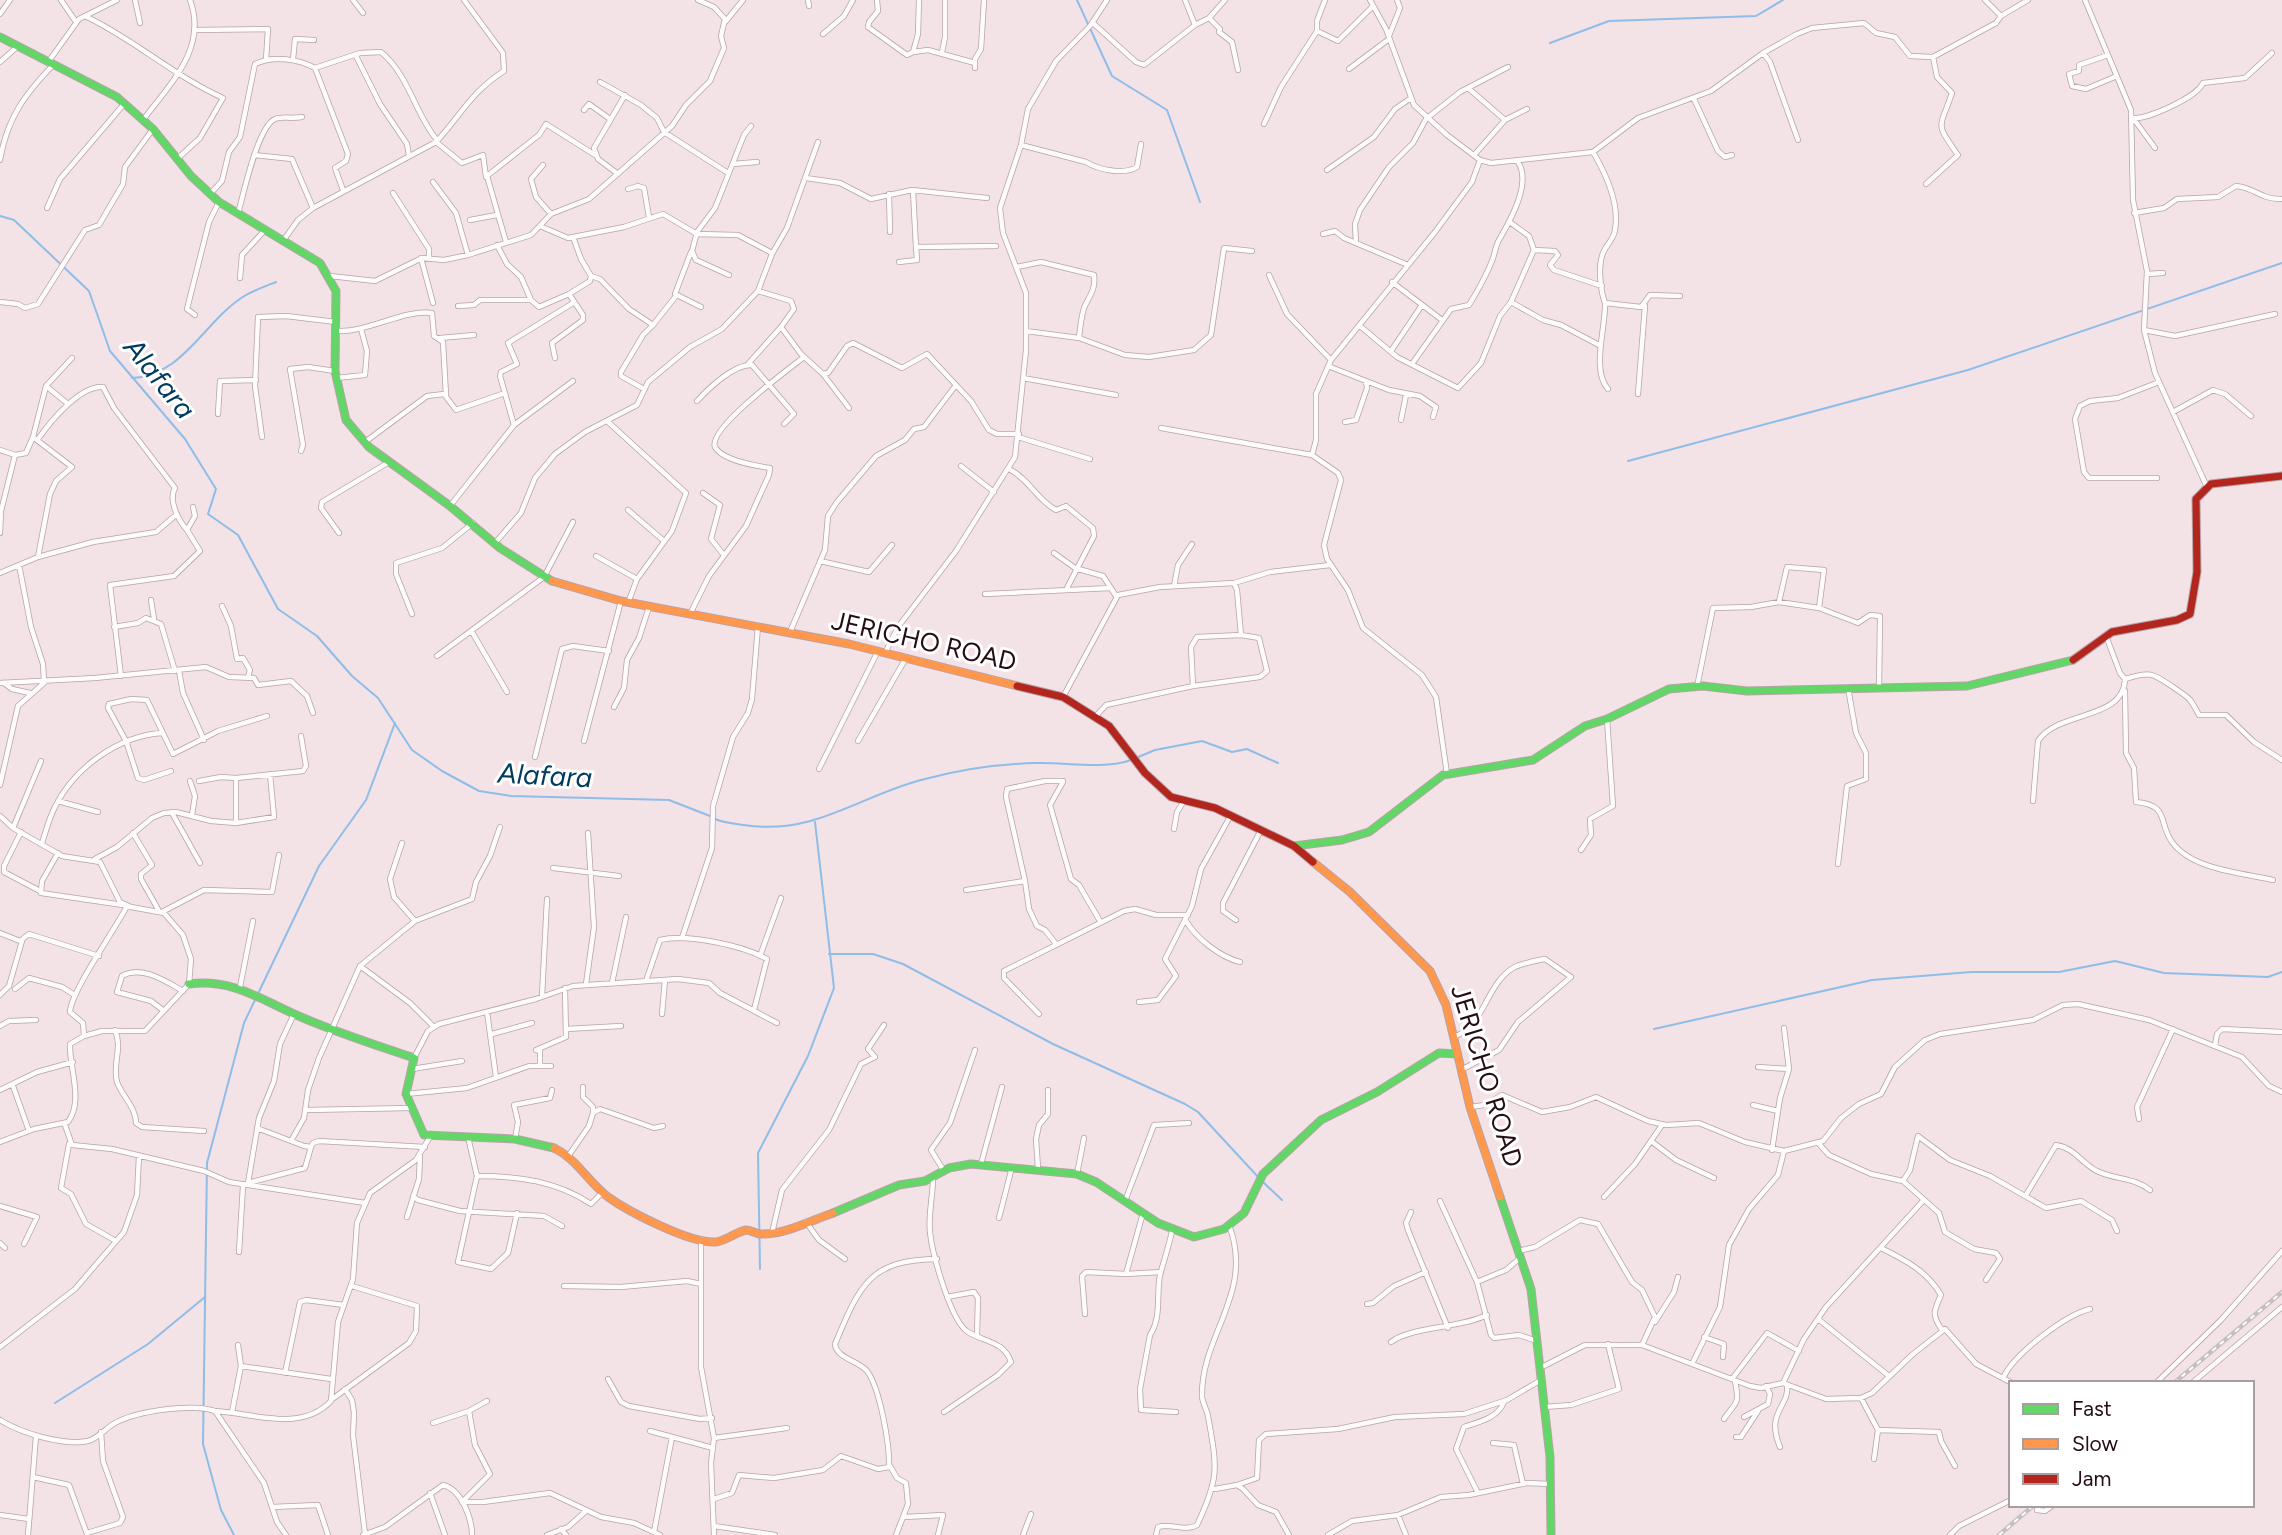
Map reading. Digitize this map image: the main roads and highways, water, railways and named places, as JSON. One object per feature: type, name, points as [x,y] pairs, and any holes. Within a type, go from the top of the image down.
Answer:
[{"type":"waterway","points":[[1077,0],[1112,76],[1167,110],[1200,202]]},
{"type":"waterway","points":[[1550,43],[1609,21],[1756,16],[1783,0]]},
{"type":"waterway","name":"Alafara","points":[[0,216],[14,220],[89,291],[110,351],[185,439],[216,489],[208,514],[238,535],[278,609],[317,636],[352,676],[378,698],[412,750],[442,771],[479,791],[511,796],[669,800],[710,816]]},
{"type":"waterway","points":[[1628,461],[1968,370],[2282,263]]},
{"type":"waterway","points":[[132,378],[150,375],[166,368],[193,345],[231,305],[249,293],[276,282]]},
{"type":"waterway","points":[[234,1535],[221,1510],[203,1444],[207,1163],[244,1023],[319,866],[366,800],[395,723]]},
{"type":"waterway","name":"Alafara","points":[[1136,758],[1155,750],[1202,741],[1232,752],[1247,749],[1278,763]]},
{"type":"waterway","name":"Alafara","points":[[715,819],[752,826],[799,824],[939,775],[993,766],[1036,763],[1109,765],[1131,760]]},
{"type":"waterway","points":[[760,1269],[758,1153],[808,1056],[834,988],[815,822]]},
{"type":"waterway","points":[[829,954],[873,954],[903,964],[1053,1044],[1185,1104],[1198,1112],[1259,1178]]},
{"type":"waterway","points":[[1654,1029],[1872,980],[1971,972],[2059,972],[2115,961],[2164,973],[2268,977],[2282,972]]},
{"type":"waterway","points":[[1263,1182],[1282,1200]]},
{"type":"waterway","points":[[55,1403],[148,1344],[205,1297]]},
{"type":"railway","points":[[2176,1381],[2282,1292]]},
{"type":"railway","points":[[1999,1535],[2032,1507]]}]
